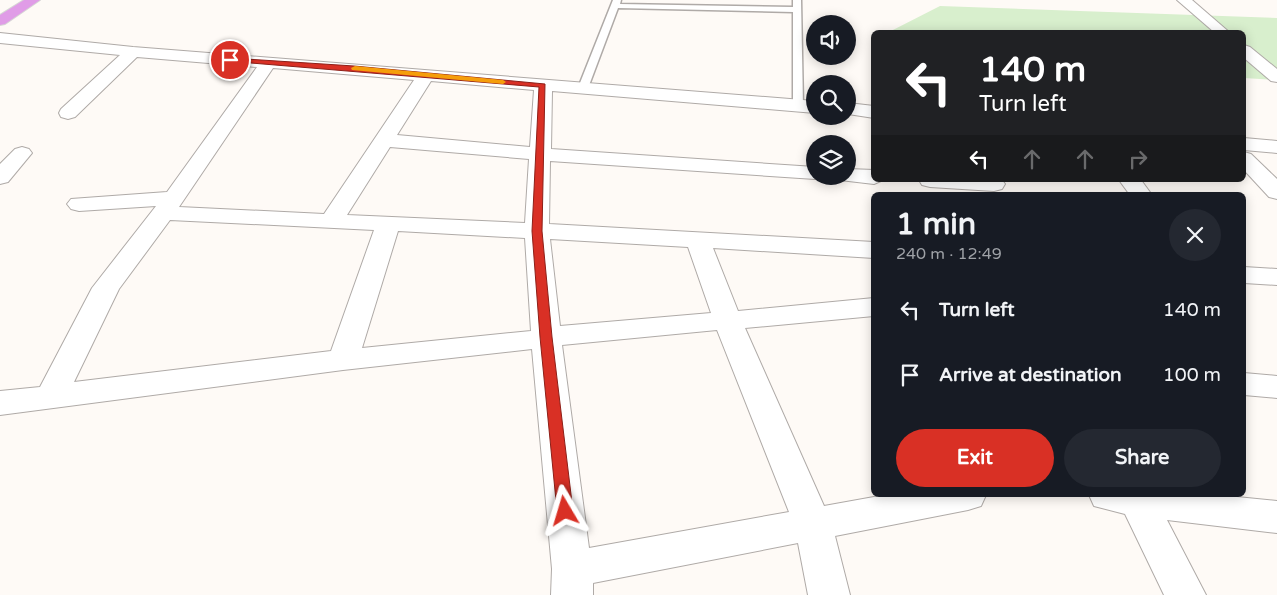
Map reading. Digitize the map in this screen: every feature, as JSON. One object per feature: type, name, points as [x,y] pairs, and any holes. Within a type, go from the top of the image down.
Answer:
[{"type":"highway","points":[[0,21],[33,0]]},
{"type":"street","points":[[1184,0],[1220,30]]},
{"type":"street","points":[[0,38],[133,52],[806,106]]},
{"type":"street","points":[[68,113],[133,52]]},
{"type":"street","points":[[1246,52],[1277,77]]},
{"type":"street","points":[[51,397],[106,288],[169,205],[268,63]]},
{"type":"street","points":[[331,221],[426,75]]},
{"type":"street","points":[[543,85],[537,231],[546,337],[572,582],[813,524],[957,497]]},
{"type":"street","points":[[856,110],[871,112]]},
{"type":"street","points":[[384,140],[540,154],[806,172]]},
{"type":"street","points":[[1246,144],[1277,147]]},
{"type":"street","points":[[0,177],[22,153]]},
{"type":"street","points":[[1246,160],[1277,192]]},
{"type":"street","points":[[856,175],[871,176]]},
{"type":"street","points":[[952,182],[995,186]]},
{"type":"street","points":[[78,204],[169,205],[331,221],[871,250]]},
{"type":"street","points":[[343,360],[388,224]]},
{"type":"street","points":[[698,241],[728,321],[813,524],[829,595]]},
{"type":"street","points":[[1246,275],[1277,277]]},
{"type":"street","points":[[0,403],[343,360],[518,342],[546,337],[871,307]]},
{"type":"street","points":[[1246,384],[1277,386]]},
{"type":"street","points":[[1126,497],[1277,517]]},
{"type":"street","points":[[1126,497],[1185,595]]},
{"type":"lane","points":[[583,88],[616,3],[797,5],[806,96]]},
{"type":"green space","points":[[940,6],[1277,18],[1277,80],[1246,78],[1246,30],[893,30]]},
{"type":"slow traffic","points":[[355,68],[503,82]]},
{"type":"route","points":[[230,60],[354,68],[543,85],[537,231],[546,337],[565,511]]}]
